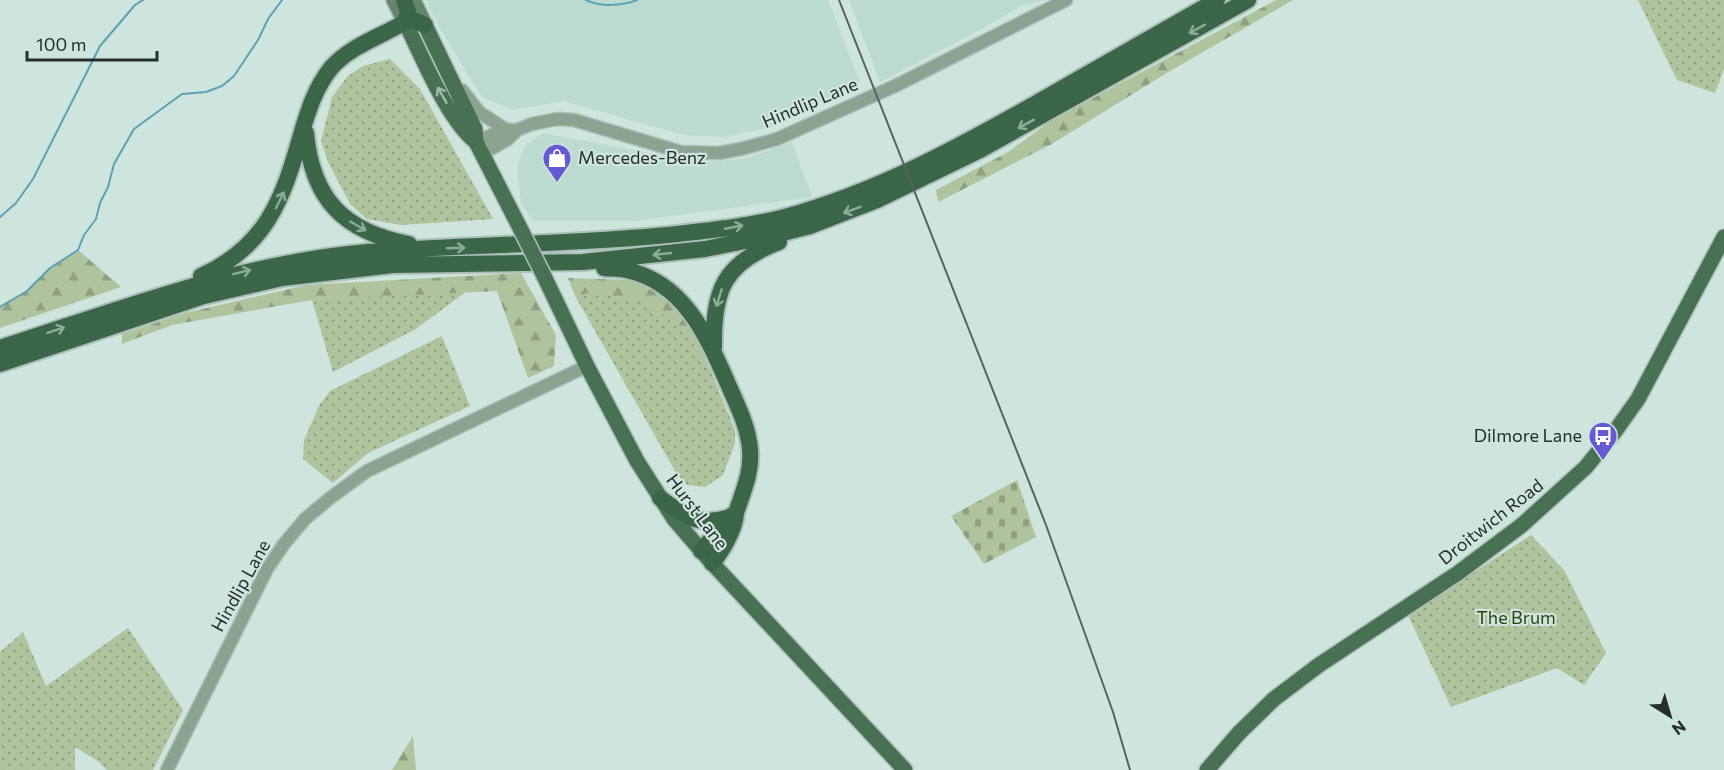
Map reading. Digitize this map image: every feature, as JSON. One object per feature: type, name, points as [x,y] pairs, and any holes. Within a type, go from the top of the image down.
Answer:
[{"type":"highway","points":[[404,0],[408,12],[405,22]]},
{"type":"highway","points":[[0,348],[174,291],[265,267],[366,252],[634,239],[722,229],[783,218],[841,200],[916,168],[985,133],[1217,0]]},
{"type":"highway","points":[[0,364],[204,297],[282,278],[393,265],[582,262],[705,249],[810,226],[877,200],[981,150],[1248,0]]},
{"type":"highway","points":[[174,291],[225,262],[249,243],[264,227],[288,183],[316,92],[332,68],[356,48],[405,22],[413,20],[425,25]]},
{"type":"highway","points":[[305,123],[308,151],[314,175],[336,210],[349,221],[376,235],[429,249]]},
{"type":"highway","points":[[714,351],[713,321],[719,292],[733,270],[758,250],[780,242],[810,226]]},
{"type":"highway","points":[[582,262],[604,268],[625,269],[640,274],[664,287],[692,312],[714,351],[741,412],[750,447],[749,474],[732,515],[706,557]]},
{"type":"highway","points":[[660,498],[695,521],[711,522],[732,515]]},
{"type":"main road","points":[[394,0],[457,122],[479,148]]},
{"type":"main road","points":[[413,0],[475,129],[479,148]]},
{"type":"main road","name":"Hurst Lane","points":[[479,148],[587,366],[637,461],[674,519],[706,557],[905,770]]},
{"type":"main road","name":"Droitwich Road","points":[[1207,770],[1239,733],[1274,699],[1504,539],[1557,495],[1586,467],[1638,399],[1724,237]]},
{"type":"street","name":"Hindlip Lane","points":[[479,148],[511,130],[540,122],[566,119],[681,152],[719,153],[741,149],[777,139],[895,86],[1066,0]]},
{"type":"street","points":[[451,78],[460,86],[479,112],[511,130]]},
{"type":"street","name":"Hindlip Lane","points":[[166,770],[267,569],[304,519],[367,471],[587,366]]},
{"type":"shaded area","points":[[426,0],[828,0],[860,82],[771,127],[723,137],[683,135],[564,101],[513,110],[482,97],[442,32]]},
{"type":"shaded area","points":[[849,0],[1047,0],[1021,6],[880,82]]},
{"type":"shaded area","points":[[543,133],[702,163],[747,158],[792,142],[812,197],[634,221],[534,221],[521,203],[517,168],[524,147]]},
{"type":"green space","points":[[1276,0],[1293,0],[1165,74],[1052,144],[938,202],[936,190],[1008,152],[1052,120]]},
{"type":"green space","points":[[1638,0],[1724,0],[1724,69],[1715,93],[1677,80]]},
{"type":"green space","points":[[390,59],[420,89],[493,219],[401,225],[367,219],[350,204],[328,162],[321,141],[332,97],[348,76],[363,66]]},
{"type":"green space","points":[[78,250],[121,287],[0,328],[0,307],[27,291],[50,268]]},
{"type":"green space","points":[[521,273],[556,335],[554,366],[528,378],[497,291],[312,300],[172,325],[122,344],[122,334],[185,313],[306,285]]},
{"type":"green space","points":[[568,278],[632,280],[662,294],[694,327],[708,364],[683,329],[648,304],[592,292],[575,296]]},
{"type":"green space","points":[[467,291],[416,329],[333,372],[312,300]]},
{"type":"green space","points":[[592,291],[648,304],[683,329],[708,364],[735,430],[735,443],[723,475],[705,487],[687,485],[675,471],[575,296]]},
{"type":"green space","points":[[442,336],[470,406],[368,453],[333,483],[303,459],[304,440],[320,404],[330,391]]},
{"type":"green space","points":[[1017,480],[1036,537],[984,564],[951,516]]},
{"type":"green space","name":"The Brum","points":[[1531,535],[1564,570],[1606,653],[1584,685],[1557,668],[1451,707],[1408,615]]},
{"type":"green space","points":[[128,628],[183,710],[153,770],[107,770],[99,762],[75,747],[75,770],[0,770],[0,652],[23,632],[46,686]]},
{"type":"green space","points":[[413,736],[416,770],[392,770]]},
{"type":"waterway","points":[[0,217],[16,203],[33,179],[100,46],[135,5],[143,0]]},
{"type":"waterway","points":[[0,307],[27,291],[50,268],[78,250],[84,235],[96,219],[114,164],[134,129],[182,94],[206,92],[222,86],[234,76],[282,0]]},
{"type":"waterway","points":[[586,0],[612,5],[637,0]]},
{"type":"railway","points":[[839,0],[1046,525],[1113,712],[1130,770]]},
{"type":"place","name":"Mercedes-Benz","points":[[557,184]]},
{"type":"place","name":"Dilmore Lane","points":[[1603,462]]}]
